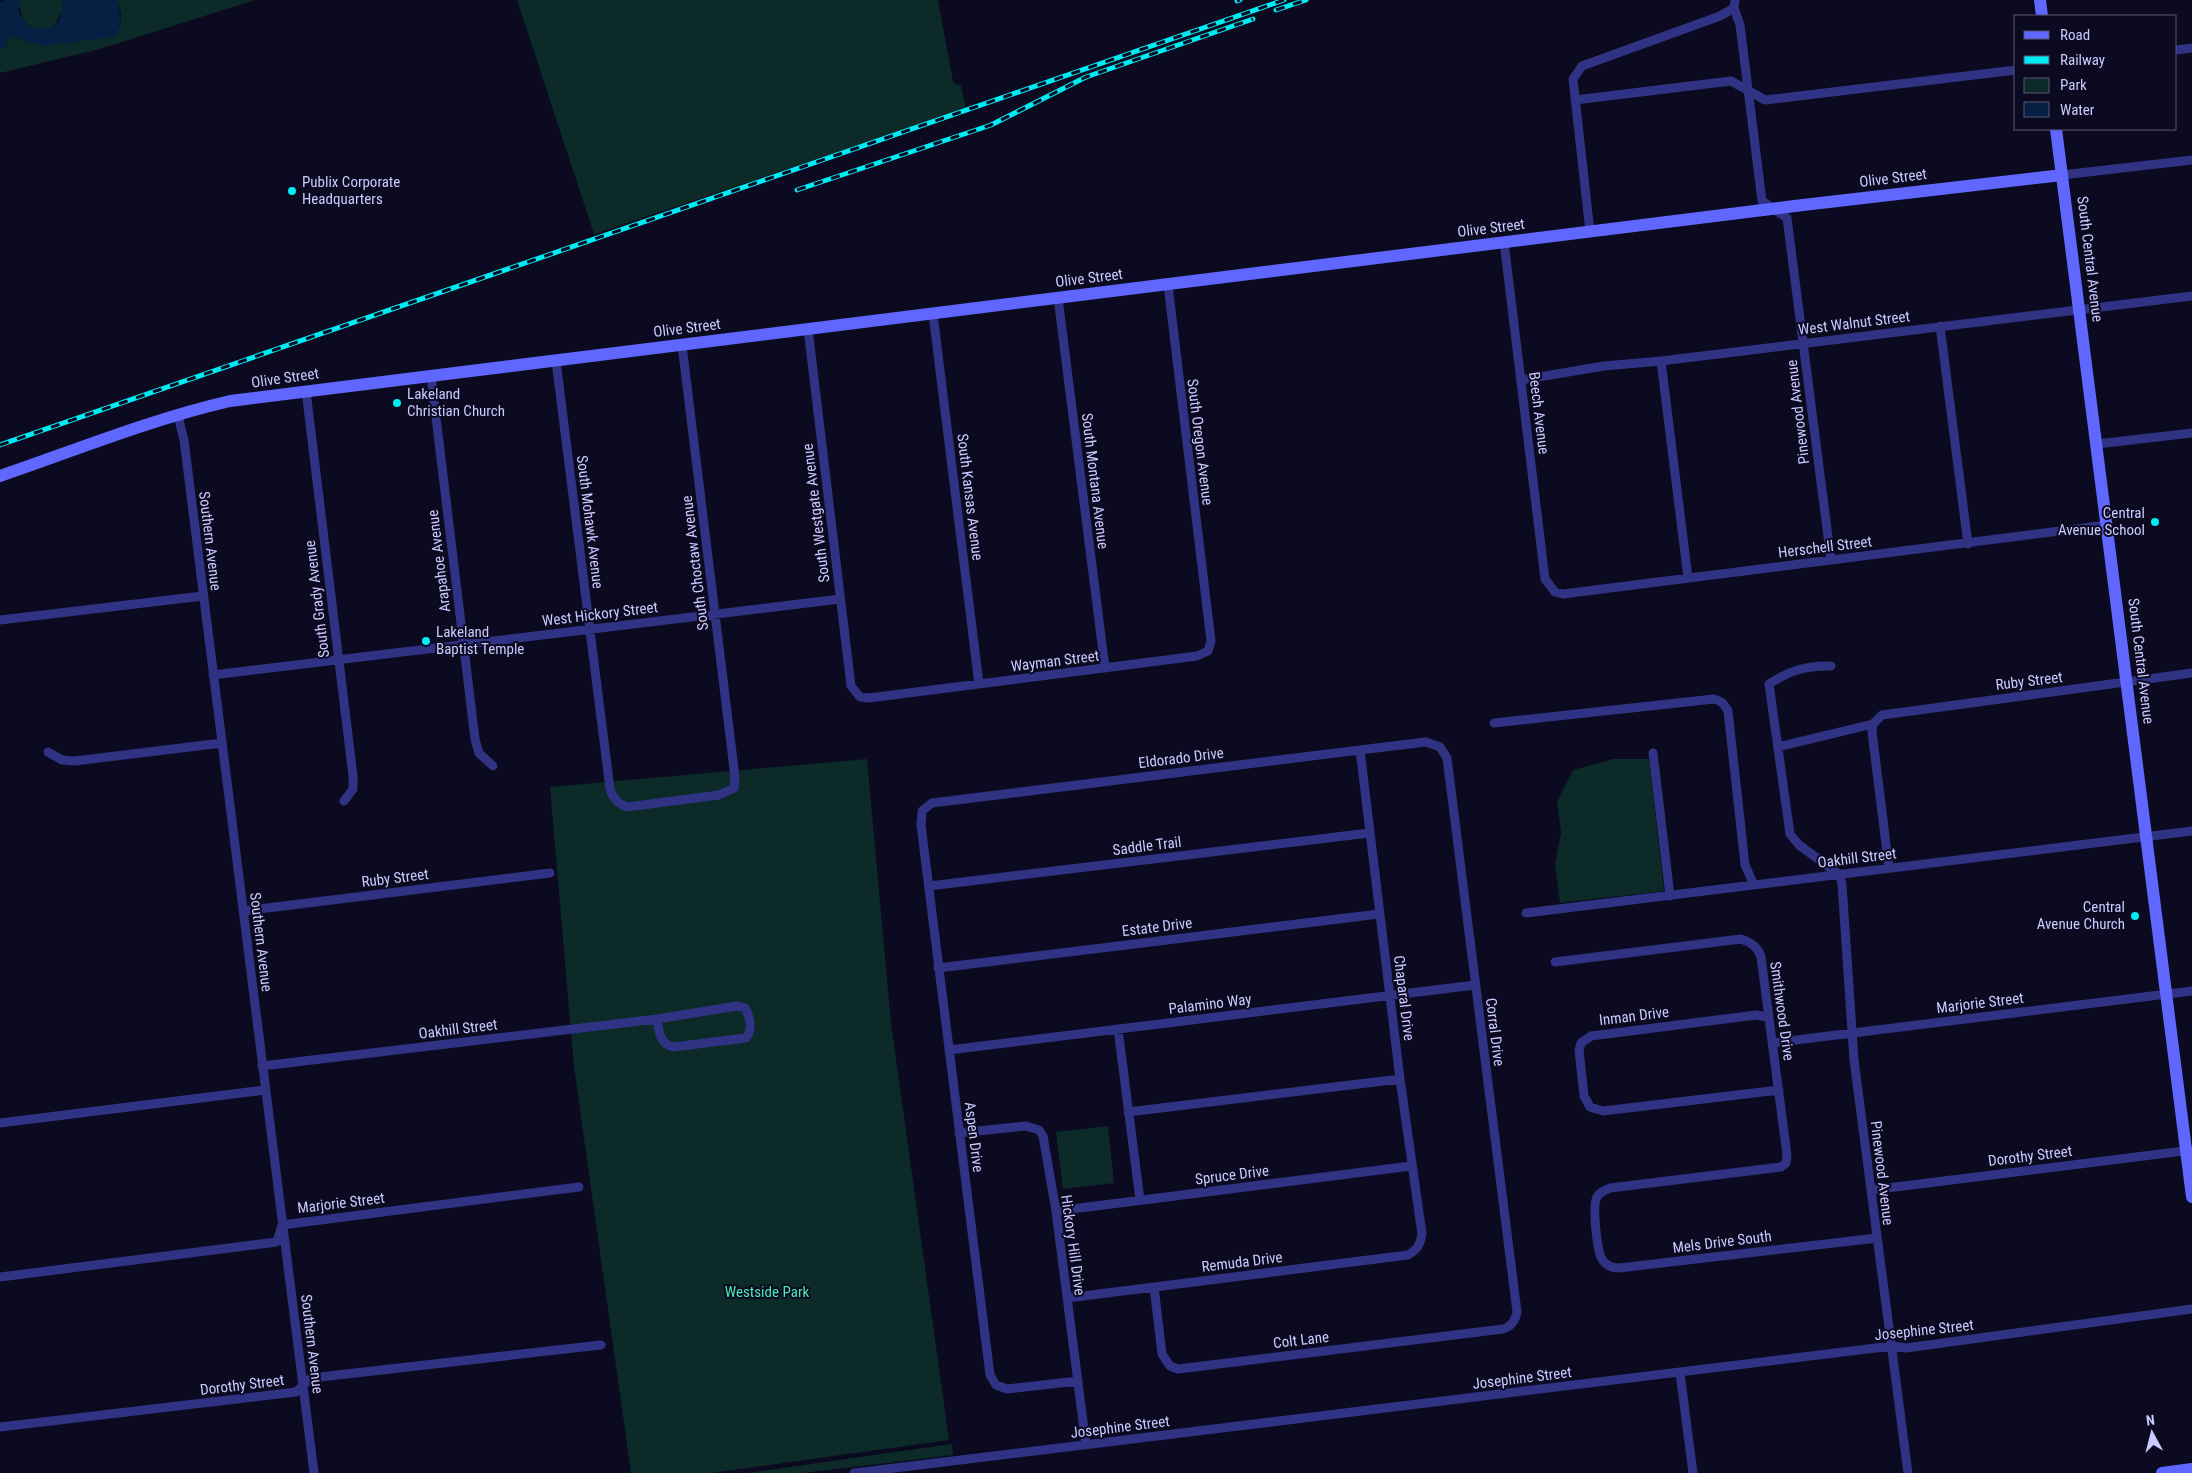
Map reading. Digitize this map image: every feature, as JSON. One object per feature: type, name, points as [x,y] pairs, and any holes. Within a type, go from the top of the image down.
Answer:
[{"type":"main road","points":[[2040,0],[2042,15]]},
{"type":"main road","name":"South Central Avenue","points":[[2056,130],[2166,994],[2189,1150],[2192,1198]]},
{"type":"main road","name":"Olive Street","points":[[0,476],[178,416],[230,402],[1504,242],[2062,175]]},
{"type":"main road","points":[[2162,1473],[2192,1469]]},
{"type":"street","points":[[1590,232],[1572,79],[1575,73],[1582,66],[1720,16],[1735,4]]},
{"type":"street","name":"Pinewood Avenue","points":[[1735,4],[1740,24],[1762,201],[1787,218],[1830,560]]},
{"type":"street","points":[[2177,50],[2192,48]]},
{"type":"street","points":[[1575,100],[1731,82],[1765,100],[2014,70]]},
{"type":"street","name":"Olive Street","points":[[2062,175],[2192,160]]},
{"type":"street","name":"Beech Avenue","points":[[1504,242],[1545,579],[1549,586]]},
{"type":"street","name":"South Oregon Avenue","points":[[1168,285],[1206,603]]},
{"type":"street","name":"West Walnut Street","points":[[1521,380],[1604,366],[1661,361],[2192,296]]},
{"type":"street","name":"South Montana Avenue","points":[[1058,298],[1105,668]]},
{"type":"street","name":"South Kansas Avenue","points":[[933,314],[979,684]]},
{"type":"street","points":[[1940,326],[1968,544]]},
{"type":"street","name":"South Westgate Avenue","points":[[808,329],[851,686],[856,693]]},
{"type":"street","name":"South Choctaw Avenue","points":[[618,802],[627,807],[720,795],[734,788],[735,777],[682,345]]},
{"type":"street","name":"South Mohawk Avenue","points":[[556,361],[608,778],[612,797],[618,802]]},
{"type":"street","points":[[1661,361],[1688,578]]},
{"type":"street","name":"Arapahoe Avenue","points":[[431,376],[475,739],[479,752],[493,766]]},
{"type":"street","name":"South Grady Avenue","points":[[306,391],[353,776],[353,789],[344,801]]},
{"type":"street","name":"Southern Avenue","points":[[178,416],[184,440],[314,1473]]},
{"type":"street","points":[[2097,444],[2192,433]]},
{"type":"street","name":"Herschell Street","points":[[1549,586],[1555,592],[1563,594],[2107,525]]},
{"type":"street","points":[[0,620],[203,596]]},
{"type":"street","name":"West Hickory Street","points":[[213,675],[840,599]]},
{"type":"street","name":"Wayman Street","points":[[856,693],[860,697],[869,698],[1203,655],[1211,647],[1206,603]]},
{"type":"street","points":[[1831,666],[1799,669],[1769,684],[1790,834],[1799,845],[1840,875]]},
{"type":"street","name":"Ruby Street","points":[[1778,747],[1873,724],[1877,718],[1887,713],[2192,673]]},
{"type":"street","points":[[1494,723],[1714,699],[1720,700],[1728,711],[1745,865],[1754,885]]},
{"type":"street","points":[[1873,724],[1872,732],[1889,868]]},
{"type":"street","name":"Eldorado Drive","points":[[925,808],[932,803],[1426,742],[1440,747]]},
{"type":"street","points":[[48,752],[62,760],[75,761],[222,743]]},
{"type":"street","name":"Corral Drive","points":[[1440,747],[1447,758],[1516,1302],[1517,1312],[1514,1321]]},
{"type":"street","name":"Chaparal Drive","points":[[1360,750],[1411,1166],[1422,1234],[1418,1247]]},
{"type":"street","points":[[1653,753],[1670,896]]},
{"type":"street","name":"Aspen Drive","points":[[925,808],[921,816],[938,968],[992,1380],[1000,1388],[1007,1389],[1078,1381]]},
{"type":"street","name":"Oakhill Street","points":[[1526,913],[2192,831]]},
{"type":"street","name":"Saddle Trail","points":[[929,886],[1369,833]]},
{"type":"street","name":"Ruby Street","points":[[243,911],[550,873]]},
{"type":"street","name":"Pinewood Avenue","points":[[1840,875],[1852,1033],[1908,1473]]},
{"type":"street","name":"Estate Drive","points":[[938,968],[1380,914]]},
{"type":"street","name":"Smithwood Drive","points":[[1555,962],[1741,939],[1753,944],[1759,951],[1779,1090],[1787,1155],[1786,1163],[1781,1167],[1610,1188],[1597,1197],[1594,1206],[1597,1231]]},
{"type":"street","name":"Palamino Way","points":[[948,1050],[1476,985]]},
{"type":"street","name":"Marjorie Street","points":[[1772,1043],[2192,990]]},
{"type":"street","name":"Oakhill Street","points":[[262,1066],[657,1019],[737,1006],[744,1008],[747,1012],[750,1030],[746,1038],[673,1047],[663,1042],[657,1019]]},
{"type":"street","name":"Inman Drive","points":[[1768,1017],[1756,1015],[1591,1036],[1581,1043],[1580,1050],[1584,1096],[1590,1107],[1603,1111],[1779,1090]]},
{"type":"street","points":[[1118,1029],[1140,1200]]},
{"type":"street","points":[[1128,1112],[1400,1080]]},
{"type":"street","points":[[0,1123],[265,1090]]},
{"type":"street","name":"Hickory Hill Drive","points":[[959,1133],[1026,1126],[1040,1130],[1043,1136],[1056,1211],[1086,1445]]},
{"type":"street","name":"Dorothy Street","points":[[1872,1190],[2189,1150]]},
{"type":"street","name":"Spruce Drive","points":[[1056,1211],[1411,1166]]},
{"type":"street","name":"Marjorie Street","points":[[0,1277],[277,1242],[282,1225],[579,1187]]},
{"type":"street","name":"Mels Drive South","points":[[1597,1231],[1599,1254],[1602,1260],[1612,1268],[1877,1238]]},
{"type":"street","name":"Remuda Drive","points":[[1067,1298],[1408,1255],[1418,1247]]},
{"type":"street","name":"Colt Lane","points":[[1154,1287],[1162,1354],[1170,1366],[1178,1369],[1503,1329],[1514,1321]]},
{"type":"street","name":"Josephine Street","points":[[854,1473],[1892,1346],[1906,1348],[2192,1309]]},
{"type":"street","name":"Dorothy Street","points":[[0,1428],[296,1392],[311,1378],[601,1345]]},
{"type":"street","points":[[1680,1373],[1693,1473]]},
{"type":"green space","points":[[19,0],[62,0],[63,10],[53,27],[39,29],[24,20]]},
{"type":"green space","points":[[117,0],[255,0],[100,49],[0,73],[0,48],[5,48],[8,40],[13,36],[31,43],[120,26],[121,12]]},
{"type":"green space","points":[[517,0],[938,0],[953,81],[956,85],[961,85],[966,109],[594,234]]},
{"type":"green space","name":"Westside Park","points":[[867,759],[891,1023],[949,1440],[711,1473],[631,1473],[574,1067],[550,787]]},
{"type":"green space","points":[[1613,759],[1649,759],[1664,891],[1560,903],[1555,864],[1561,833],[1557,802],[1573,770]]},
{"type":"green space","points":[[1108,1126],[1114,1183],[1063,1189],[1056,1132]]},
{"type":"green space","points":[[952,1444],[953,1455],[803,1473],[748,1473]]},
{"type":"water","points":[[4,0],[19,0],[19,13],[30,27],[44,29],[55,25],[59,21],[62,0],[117,0],[120,18],[117,36],[46,46],[13,36],[8,40],[5,48],[0,48],[0,2]]},
{"type":"railway","points":[[0,445],[1284,0]]},
{"type":"railway","points":[[1276,10],[1306,0]]},
{"type":"railway","points":[[797,190],[991,125],[1086,77],[1253,19]]},
{"type":"place","name":"Publix Corporate Headquarters","points":[[292,191]]},
{"type":"place","name":"Lakeland Christian Church","points":[[397,403]]},
{"type":"place","name":"Central Avenue School","points":[[2155,522]]},
{"type":"place","name":"Lakeland Baptist Temple","points":[[426,641]]},
{"type":"place","name":"Central Avenue Church","points":[[2135,916]]}]
